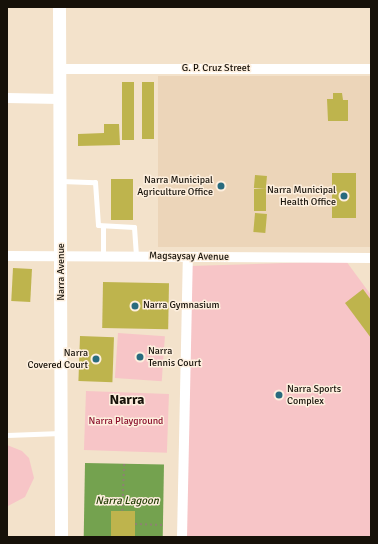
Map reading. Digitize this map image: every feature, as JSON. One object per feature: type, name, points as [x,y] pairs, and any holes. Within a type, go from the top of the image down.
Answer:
[{"type":"street","name":"Narra Avenue","points":[[59,7],[61,69],[62,256],[61,537]]},
{"type":"street","name":"G. P. Cruz Street","points":[[61,69],[371,69]]},
{"type":"street","points":[[7,98],[60,99]]},
{"type":"street","name":"Magsaysay Avenue","points":[[7,256],[371,258]]},
{"type":"street","points":[[182,537],[188,257]]},
{"type":"lane","points":[[61,181],[90,181],[97,185],[97,222],[103,227],[134,227],[136,256]]},
{"type":"lane","points":[[103,227],[103,256]]},
{"type":"lane","points":[[7,435],[62,433]]},
{"type":"path","points":[[122,511],[124,464]]},
{"type":"path","points":[[135,524],[163,525]]},
{"type":"shaded area","points":[[158,76],[371,76],[371,247],[158,247]]},
{"type":"green space","name":"Narra Sports Complex","points":[[346,261],[371,295],[371,537],[186,537],[190,266]]},
{"type":"green space","name":"Narra Tennis Court","points":[[118,333],[165,336],[162,381],[115,378]]},
{"type":"green space","name":"Narra Playground","points":[[86,391],[169,394],[167,453],[84,450]]},
{"type":"green space","points":[[7,445],[22,451],[29,458],[34,478],[25,497],[8,506]]},
{"type":"water","name":"Narra Lagoon","points":[[85,463],[164,464],[163,537],[84,537]]},
{"type":"building","points":[[122,82],[134,82],[134,140],[122,140]]},
{"type":"building","points":[[142,82],[154,82],[154,139],[142,139]]},
{"type":"building","points":[[333,93],[342,93],[343,100],[348,100],[348,121],[328,121],[327,99],[333,99]]},
{"type":"building","points":[[104,124],[119,124],[120,145],[78,146],[78,134],[104,133]]},
{"type":"building","name":"Narra Municipal Health Office","points":[[332,173],[356,173],[356,218],[332,218]]},
{"type":"building","points":[[255,175],[267,176],[266,189],[254,188]]},
{"type":"building","points":[[111,179],[133,179],[133,220],[111,220]]},
{"type":"building","points":[[254,189],[266,189],[266,211],[254,211]]},
{"type":"building","points":[[255,213],[267,214],[265,233],[253,232]]},
{"type":"building","points":[[13,268],[32,269],[30,302],[11,301]]},
{"type":"building","name":"Narra Gymnasium","points":[[103,282],[169,283],[168,329],[102,328]]},
{"type":"building","points":[[363,289],[371,300],[371,338],[345,303]]},
{"type":"building","name":"Narra Covered Court","points":[[80,336],[114,337],[112,382],[78,381]]},
{"type":"building","points":[[111,511],[135,511],[135,537],[111,537]]},
{"type":"place","name":"Narra Municipal Agriculture Office","points":[[221,186]]},
{"type":"place","name":"Narra Municipal Health Office","points":[[344,196]]},
{"type":"place","name":"Narra Gymnasium","points":[[135,306]]},
{"type":"place","name":"Narra Tennis Court","points":[[140,357]]},
{"type":"place","name":"Narra Covered Court","points":[[96,359]]},
{"type":"place","name":"Narra Sports Complex","points":[[279,395]]},
{"type":"district","name":"Narra","points":[[127,400]]}]
